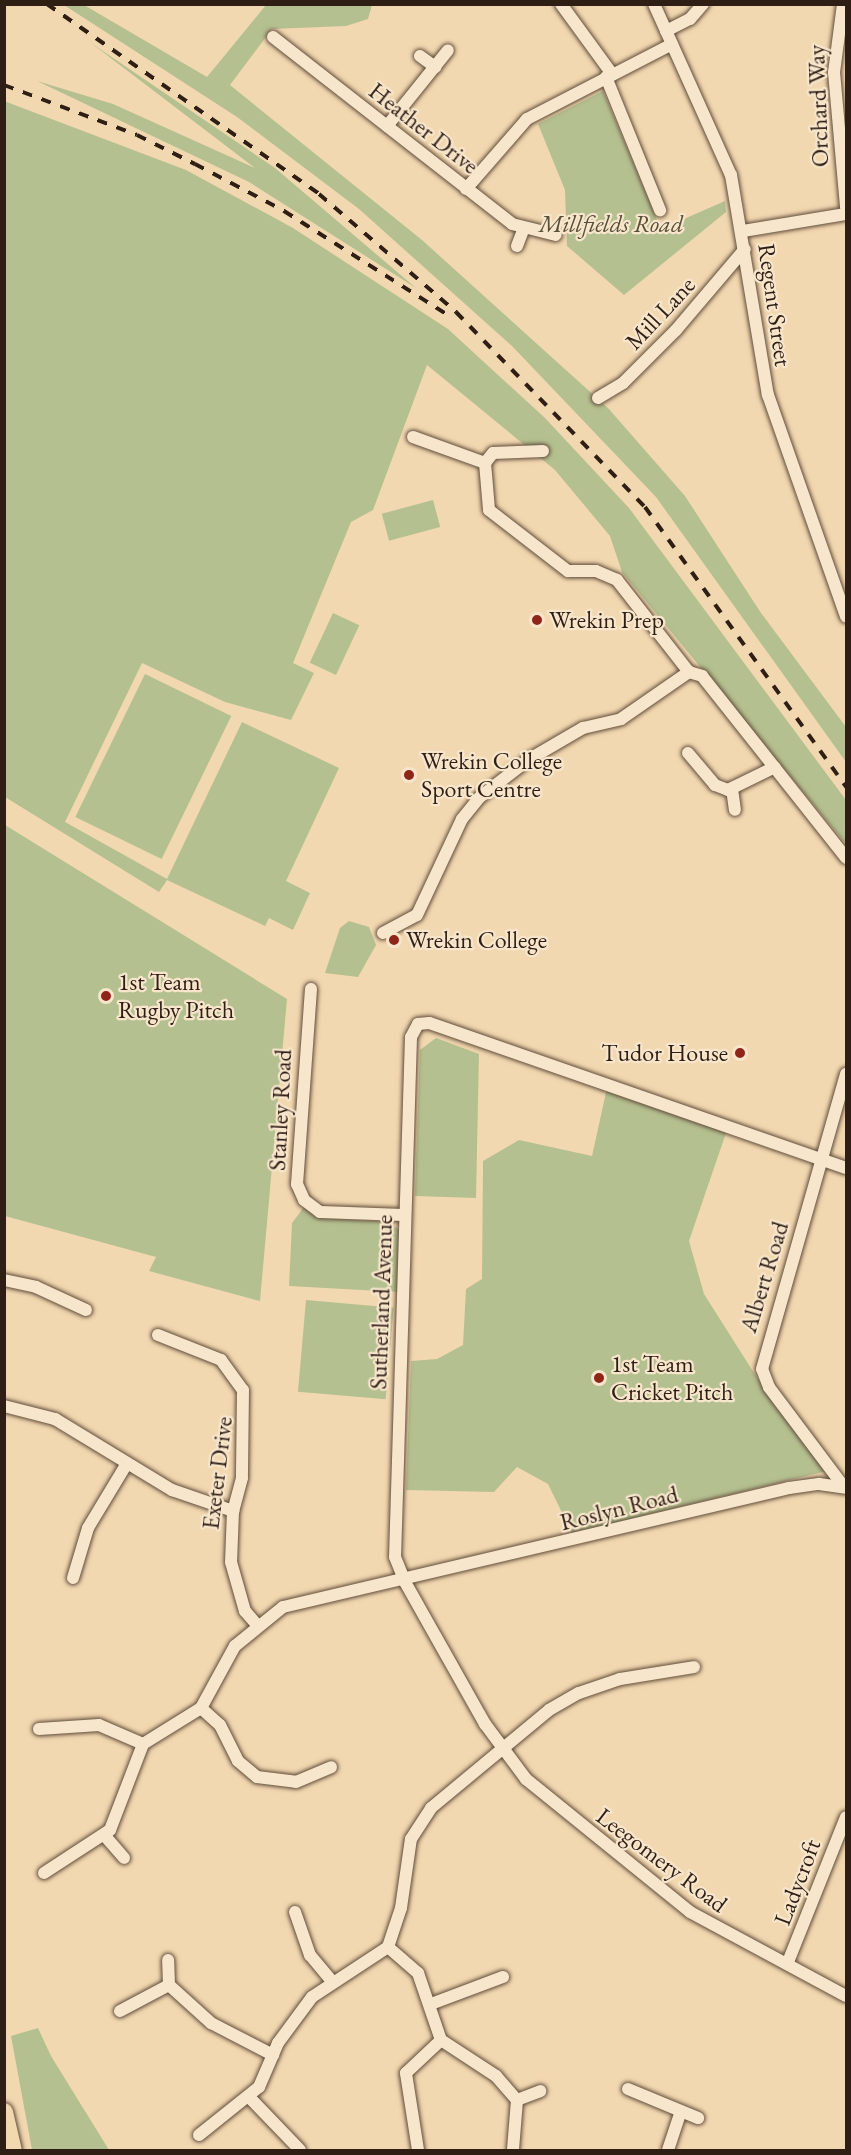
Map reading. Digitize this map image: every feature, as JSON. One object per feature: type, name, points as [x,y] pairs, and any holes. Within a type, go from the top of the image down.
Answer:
[{"type":"main road","points":[[4,2112],[13,2151]]},
{"type":"street","points":[[561,4],[609,75],[660,210]]},
{"type":"street","name":"Regent Street","points":[[654,4],[726,162],[743,231],[768,395],[844,602],[846,616]]},
{"type":"street","points":[[666,31],[690,19],[703,4]]},
{"type":"street","name":"Orchard Way","points":[[843,4],[834,72],[846,207]]},
{"type":"street","name":"Heather Drive","points":[[273,37],[466,189],[523,230],[556,235]]},
{"type":"street","points":[[466,189],[527,119],[672,44]]},
{"type":"street","points":[[387,126],[448,50]]},
{"type":"street","points":[[420,56],[435,67]]},
{"type":"street","points":[[743,231],[846,214]]},
{"type":"street","points":[[517,246],[523,230]]},
{"type":"street","name":"Mill Lane","points":[[598,398],[623,383],[676,330],[745,249]]},
{"type":"street","points":[[413,437],[485,464]]},
{"type":"street","points":[[543,451],[493,453],[485,464],[489,510],[536,542],[568,570],[596,571],[616,580],[689,672],[702,676],[846,858]]},
{"type":"street","points":[[383,933],[417,915],[462,819],[480,797],[552,746],[583,728],[621,719],[689,672]]},
{"type":"street","points":[[688,753],[715,785],[732,789],[775,767]]},
{"type":"street","points":[[732,789],[735,810]]},
{"type":"street","name":"Stanley Road","points":[[311,989],[297,1184],[304,1200],[320,1212],[404,1215]]},
{"type":"street","name":"Sutherland Avenue","points":[[405,1582],[395,1557],[410,1047],[418,1024],[429,1023],[822,1160]]},
{"type":"street","name":"Albert Road","points":[[845,1487],[769,1387],[762,1369],[846,1074]]},
{"type":"street","points":[[822,1160],[846,1168]]},
{"type":"street","points":[[4,1280],[36,1287],[86,1310]]},
{"type":"street","name":"Exeter Drive","points":[[158,1335],[221,1360],[243,1390],[242,1478],[233,1511],[234,1578],[245,1611],[257,1625]]},
{"type":"street","points":[[4,1406],[55,1419],[126,1465],[189,1498],[233,1511]]},
{"type":"street","points":[[73,1578],[88,1528],[126,1465]]},
{"type":"street","name":"Roslyn Road","points":[[201,1708],[225,1659],[257,1625],[283,1607],[405,1582],[789,1488],[845,1487]]},
{"type":"street","name":"Leegomery Road","points":[[405,1582],[502,1750],[546,1796],[674,1902],[718,1931],[788,1962],[846,1996]]},
{"type":"street","points":[[199,2135],[250,2098],[296,2013],[333,1982],[388,1947],[417,1826],[502,1750],[579,1693],[620,1678],[694,1666]]},
{"type":"street","points":[[44,1873],[105,1836],[117,1821],[143,1744],[201,1708],[220,1725],[238,1761],[257,1777],[296,1782],[331,1767]]},
{"type":"street","points":[[39,1729],[99,1725],[143,1744]]},
{"type":"street","name":"Ladycroft","points":[[788,1962],[846,1817]]},
{"type":"street","points":[[105,1836],[124,1858]]},
{"type":"street","points":[[296,1912],[310,1955],[333,1982]]},
{"type":"street","points":[[388,1947],[418,1972],[431,2004],[441,2040],[496,2076],[517,2100],[513,2151]]},
{"type":"street","points":[[168,1960],[169,1985],[211,2022],[273,2055]]},
{"type":"street","points":[[431,2004],[503,1977]]},
{"type":"street","points":[[120,2011],[169,1985]]},
{"type":"street","points":[[418,2151],[406,2073],[441,2040]]},
{"type":"street","points":[[628,2089],[698,2118]]},
{"type":"street","points":[[517,2100],[540,2091]]},
{"type":"street","points":[[250,2098],[300,2151]]},
{"type":"street","points":[[668,2151],[681,2111]]},
{"type":"green space","points":[[64,5],[84,5],[207,77],[266,5],[372,5],[368,19],[346,26],[272,29],[230,85],[422,240],[608,408],[685,496],[761,613],[846,727],[846,762],[656,497],[512,346],[359,209],[237,117]]},
{"type":"green space","points":[[91,43],[275,168],[416,288],[249,182],[37,81],[113,104],[255,168]]},
{"type":"green space","name":"Millfields Road","points":[[603,91],[661,229],[725,201],[726,212],[624,295],[567,246],[565,190],[538,124]]},
{"type":"green space","points":[[4,101],[186,170],[293,228],[448,329],[545,418],[629,508],[846,800],[846,844],[622,572],[610,536],[555,470],[427,365],[373,510],[351,522],[293,663],[314,673],[291,720],[225,702],[142,663],[65,822],[167,879],[242,722],[339,768],[286,881],[310,893],[293,930],[269,918],[265,926],[167,880],[159,892],[5,797]]},
{"type":"green space","points":[[433,500],[440,527],[389,541],[382,514]]},
{"type":"green space","points":[[333,613],[359,625],[336,675],[310,663]]},
{"type":"green space","points":[[145,674],[231,716],[162,859],[75,817]]},
{"type":"green space","points":[[5,825],[287,999],[260,1301],[149,1271],[156,1257],[5,1216]]},
{"type":"green space","points":[[349,921],[369,927],[376,945],[358,977],[325,973],[340,928]]},
{"type":"green space","points":[[436,1038],[479,1054],[476,1198],[415,1196],[420,1050]]},
{"type":"green space","points":[[607,1088],[727,1130],[689,1241],[704,1294],[773,1403],[827,1471],[572,1533],[548,1484],[517,1467],[494,1492],[406,1490],[411,1361],[437,1359],[463,1345],[466,1289],[482,1279],[483,1161],[519,1140],[592,1156]]},
{"type":"green space","points":[[304,1207],[318,1218],[390,1222],[399,1230],[398,1292],[289,1286],[292,1223]]},
{"type":"green space","points":[[306,1300],[394,1308],[386,1399],[298,1392]]},
{"type":"green space","points":[[38,2028],[51,2056],[109,2150],[32,2150],[11,2036]]},
{"type":"railway","points":[[47,4],[319,194],[456,312],[645,507],[846,787]]},
{"type":"railway","points":[[4,85],[137,135],[195,164],[284,211],[451,317]]},
{"type":"place","name":"Wrekin Prep","points":[[537,620]]},
{"type":"place","name":"Wrekin College Sport Centre","points":[[409,775]]},
{"type":"place","name":"Wrekin College","points":[[394,940]]},
{"type":"place","name":"1st Team Rugby Pitch","points":[[106,996]]},
{"type":"place","name":"Tudor House","points":[[740,1053]]},
{"type":"place","name":"1st Team Cricket Pitch","points":[[599,1378]]}]
